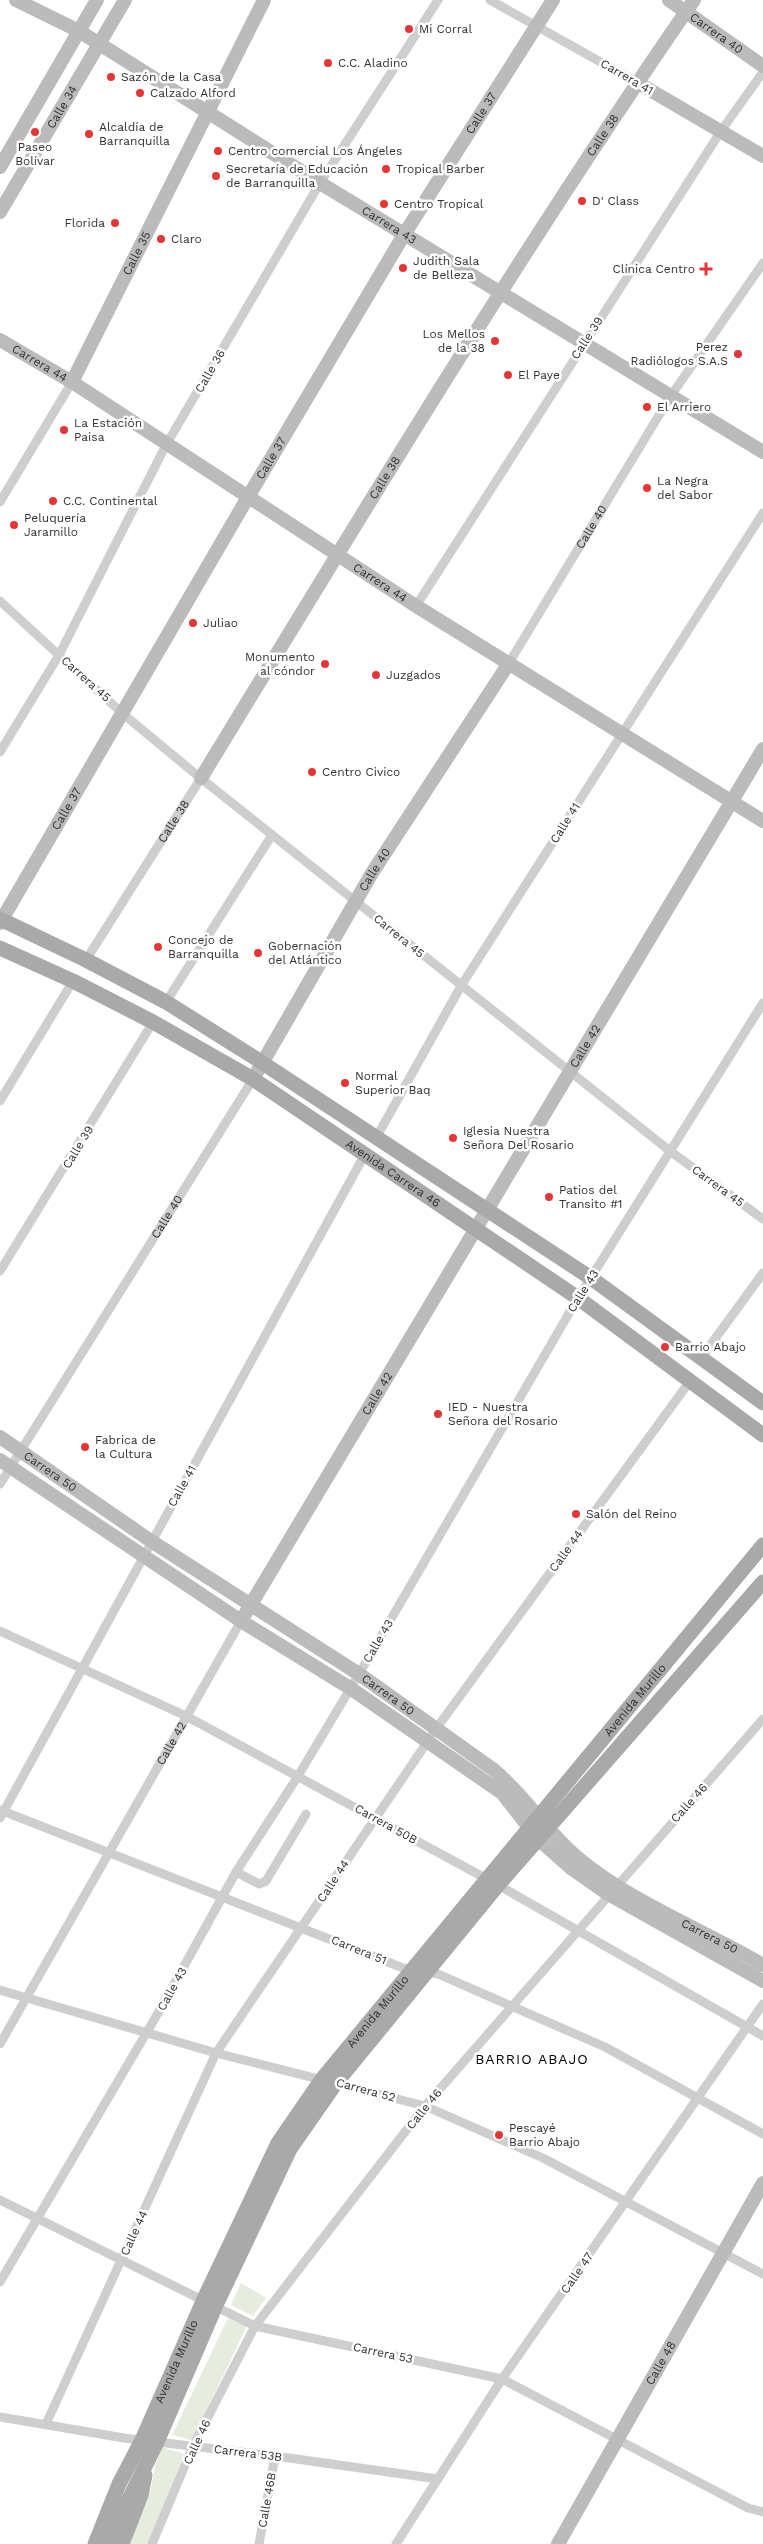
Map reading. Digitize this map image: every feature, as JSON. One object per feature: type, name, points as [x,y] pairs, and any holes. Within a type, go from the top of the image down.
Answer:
[{"type":"main road","name":"Avenida Carrera 46","points":[[1,921],[86,960],[166,1002],[262,1062],[591,1278],[763,1403]]},
{"type":"main road","name":"Avenida Carrera 46","points":[[0,948],[73,981],[153,1022],[252,1078],[578,1298],[763,1436]]},
{"type":"main road","name":"Avenida Murillo","points":[[538,1829],[763,1545]]},
{"type":"main road","name":"Avenida Murillo","points":[[95,2544],[150,2441],[210,2302],[290,2149],[329,2081],[492,1882],[538,1829],[763,1582]]},
{"type":"main road","name":"Avenida Murillo","points":[[107,2544],[125,2487],[149,2457],[150,2441]]},
{"type":"main road","points":[[122,2544],[141,2495],[149,2457]]},
{"type":"street","name":"Carrera 43","points":[[16,0],[79,30],[320,183],[501,291],[670,397],[763,452]]},
{"type":"street","name":"Calle 34","points":[[0,167],[97,0]]},
{"type":"street","name":"Calle 34","points":[[0,212],[125,0]]},
{"type":"street","name":"Calle 35","points":[[0,502],[72,382],[264,0]]},
{"type":"street","name":"Calle 36","points":[[0,752],[59,655],[166,445],[320,183],[438,0]]},
{"type":"street","name":"Carrera 41","points":[[490,0],[763,156]]},
{"type":"street","name":"Calle 37","points":[[1,921],[248,497],[405,233],[554,0]]},
{"type":"street","name":"Carrera 40","points":[[669,0],[763,66]]},
{"type":"street","name":"Calle 38","points":[[86,960],[201,778],[336,555],[501,291],[694,0]]},
{"type":"street","name":"Calle 39","points":[[416,606],[721,131],[763,72]]},
{"type":"street","name":"Calle 40","points":[[0,1484],[5,1463],[19,1450],[262,1062],[355,900],[508,663],[670,397],[763,264]]},
{"type":"street","name":"Carrera 44","points":[[0,340],[72,382],[166,445],[416,606],[763,821]]},
{"type":"street","name":"Calle 41","points":[[376,1138],[461,986],[621,733],[763,514]]},
{"type":"street","name":"Carrera 45","points":[[0,601],[122,713],[201,778],[569,1072],[670,1151],[763,1219]]},
{"type":"street","name":"Calle 42","points":[[0,2044],[250,1606],[485,1210],[763,749]]},
{"type":"street","points":[[166,1002],[272,835]]},
{"type":"street","points":[[0,1101],[73,981]]},
{"type":"street","name":"Calle 43","points":[[0,2282],[147,2032],[236,1872],[298,1776],[359,1674],[578,1298],[763,1003]]},
{"type":"street","name":"Calle 39","points":[[0,1272],[153,1022]]},
{"type":"street","name":"Calle 41","points":[[1,1813],[365,1154]]},
{"type":"street","points":[[701,1358],[763,1273]]},
{"type":"street","name":"Calle 44","points":[[46,2424],[216,2053],[303,1927],[374,1817],[436,1729],[690,1381]]},
{"type":"street","name":"Carrera 50","points":[[0,1437],[151,1542],[359,1674],[436,1729],[511,1784],[538,1829]]},
{"type":"street","name":"Carrera 50","points":[[5,1463],[241,1622],[350,1688],[502,1793],[538,1829],[571,1868],[763,1965]]},
{"type":"street","name":"Carrera 50B","points":[[0,1631],[186,1716],[492,1882],[763,2036]]},
{"type":"street","name":"Calle 46","points":[[152,2544],[193,2446],[255,2326],[425,2106],[763,1719]]},
{"type":"street","name":"Carrera 51","points":[[1,1813],[147,1866],[403,1968],[438,1974],[605,2047],[763,2134]]},
{"type":"street","points":[[236,1872],[259,1884],[266,1882],[306,1814]]},
{"type":"street","name":"Carrera 50","points":[[613,1889],[763,1982]]},
{"type":"street","name":"Carrera 52","points":[[0,1990],[216,2053],[425,2106],[543,2158],[763,2274]]},
{"type":"street","name":"Calle 47","points":[[396,2544],[502,2379],[763,2004]]},
{"type":"street","name":"Calle 48","points":[[558,2544],[763,2183]]},
{"type":"street","name":"Carrera 53","points":[[0,2200],[210,2302],[255,2326],[502,2379],[748,2508],[763,2512]]},
{"type":"street","name":"Carrera 53B","points":[[0,2416],[150,2441],[438,2479]]},
{"type":"street","name":"Calle 46B","points":[[258,2544],[275,2456]]},
{"type":"shaded area","points":[[241,2283],[266,2298],[253,2316],[231,2305]]},
{"type":"shaded area","points":[[228,2318],[247,2326],[192,2440],[172,2435]]},
{"type":"shaded area","points":[[162,2447],[184,2454],[148,2544],[129,2544],[151,2489],[155,2466]]},
{"type":"place","name":"Mi Corral","points":[[409,29]]},
{"type":"place","name":"C.C. Aladino","points":[[328,63]]},
{"type":"place","name":"Sazón de la Casa","points":[[111,77]]},
{"type":"place","name":"Calzado Alford","points":[[140,93]]},
{"type":"place","name":"Paseo Bolívar","points":[[35,132]]},
{"type":"place","name":"Alcaldía de Barranquilla","points":[[89,134]]},
{"type":"place","name":"Centro comercial Los Ángeles","points":[[218,151]]},
{"type":"place","name":"Tropical Barber","points":[[386,169]]},
{"type":"place","name":"Secretaría de Educación de Barranquilla","points":[[216,176]]},
{"type":"place","name":"D' Class","points":[[582,201]]},
{"type":"place","name":"Centro Tropical","points":[[384,204]]},
{"type":"place","name":"Florida","points":[[115,223]]},
{"type":"place","name":"Claro","points":[[161,239]]},
{"type":"place","name":"Judith Sala de Belleza","points":[[403,268]]},
{"type":"place","name":"Clínica Centro","points":[[706,269]]},
{"type":"place","name":"Los Mellos de la 38","points":[[495,341]]},
{"type":"place","name":"Perez Radiólogos S.A.S","points":[[738,354]]},
{"type":"place","name":"El Paye","points":[[508,375]]},
{"type":"place","name":"El Arriero","points":[[647,407]]},
{"type":"place","name":"La Estación Paisa","points":[[64,430]]},
{"type":"place","name":"La Negra del Sabor","points":[[647,488]]},
{"type":"place","name":"C.C. Continental","points":[[53,501]]},
{"type":"place","name":"Peluquería Jaramillo","points":[[14,525]]},
{"type":"place","name":"Juliao","points":[[193,623]]},
{"type":"place","name":"Monumento al cóndor","points":[[325,664]]},
{"type":"place","name":"Juzgados","points":[[376,675]]},
{"type":"place","name":"Centro Civico","points":[[312,772]]},
{"type":"place","name":"Concejo de Barranquilla","points":[[158,947]]},
{"type":"place","name":"Gobernación del Atlántico","points":[[258,953]]},
{"type":"place","name":"Normal Superior Baq","points":[[345,1083]]},
{"type":"place","name":"Iglesia Nuestra Señora Del Rosario","points":[[453,1138]]},
{"type":"place","name":"Patios del Transito #1","points":[[549,1197]]},
{"type":"place","name":"Barrio Abajo","points":[[665,1347]]},
{"type":"place","name":"IED - Nuestra Señora del Rosario","points":[[438,1414]]},
{"type":"place","name":"Fabrica de la Cultura","points":[[85,1447]]},
{"type":"place","name":"Salón del Reino","points":[[576,1514]]},
{"type":"place","name":"Pescayé Barrio Abajo","points":[[499,2135]]},
{"type":"district","name":"BARRIO ABAJO","points":[[532,2059]]}]
